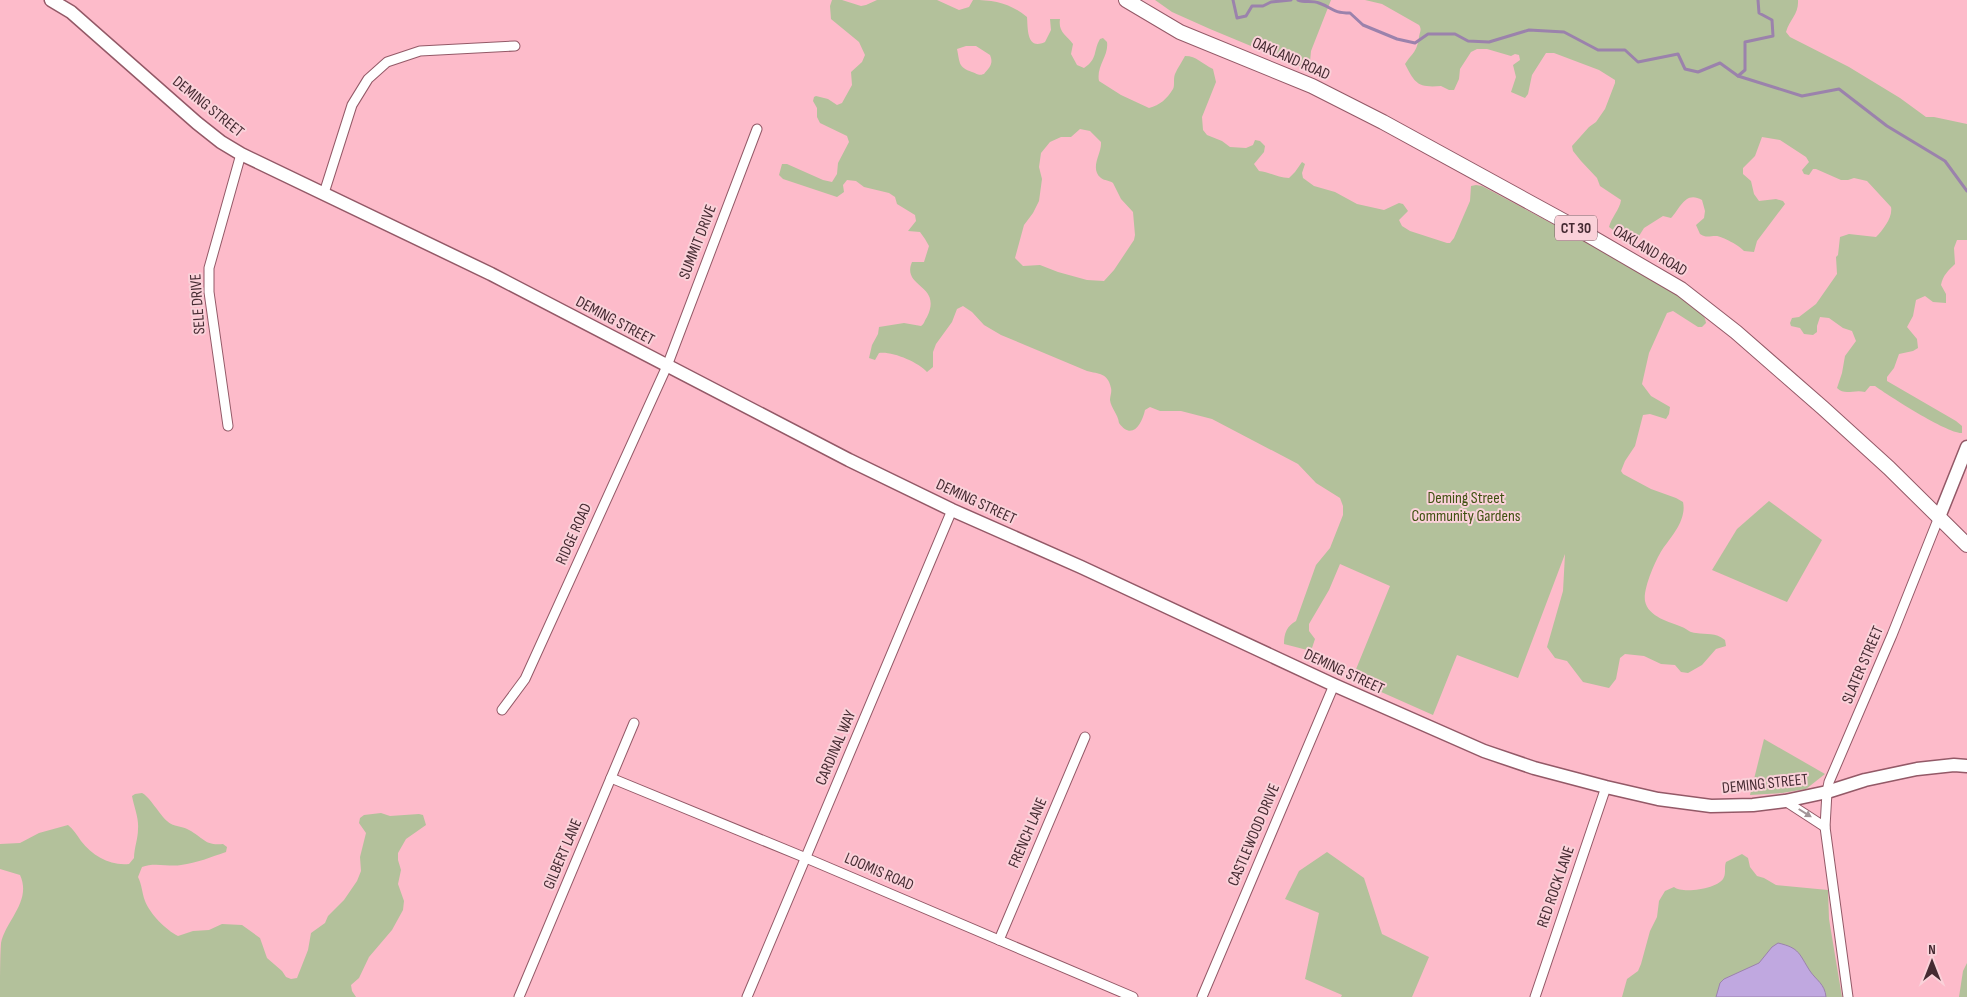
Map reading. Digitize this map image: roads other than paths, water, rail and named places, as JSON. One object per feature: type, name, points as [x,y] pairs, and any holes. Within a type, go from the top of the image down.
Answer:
[{"type":"main road","name":"OAKLAND ROAD","points":[[1126,0],[1180,32],[1312,86],[1383,122],[1579,230],[1681,289],[1783,372],[1888,468],[1967,546]]},
{"type":"street","name":"DEMING STREET","points":[[51,0],[71,12],[197,123],[221,142],[241,154],[491,274],[865,468],[952,510],[1090,571],[1334,685],[1484,751],[1534,768],[1606,787],[1658,799],[1711,806],[1753,805],[1827,792],[1865,780],[1917,769],[1967,766]]},
{"type":"street","points":[[324,193],[352,105],[368,80],[387,62],[420,51],[515,46]]},
{"type":"street","name":"SUMMIT DRIVE","points":[[667,366],[756,129]]},
{"type":"street","name":"SELE DRIVE","points":[[228,426],[209,292],[210,268],[241,154]]},
{"type":"street","name":"RIDGE ROAD","points":[[502,710],[525,679],[667,366]]},
{"type":"street","points":[[1939,517],[1967,447]]},
{"type":"street","name":"CARDINAL WAY","points":[[747,997],[952,510]]},
{"type":"street","name":"SLATER STREET","points":[[1848,997],[1825,827],[1827,792],[1829,782],[1892,635],[1939,517]]},
{"type":"street","name":"CASTLEWOOD DRIVE","points":[[1202,997],[1334,685]]},
{"type":"street","name":"GILBERT LANE","points":[[519,997],[634,723]]},
{"type":"street","name":"FRENCH LANE","points":[[999,940],[1085,737]]},
{"type":"street","name":"LOOMIS ROAD","points":[[611,778],[806,858],[1133,997]]},
{"type":"street","name":"RED ROCK LANE","points":[[1535,997],[1606,787]]},
{"type":"street","points":[[1785,800],[1825,827]]},
{"type":"waterway","points":[[1233,0],[1237,18],[1246,16],[1252,6],[1263,6],[1271,2],[1291,0]]},
{"type":"waterway","points":[[1298,0],[1316,2],[1336,11],[1350,13],[1363,25],[1397,39],[1415,43],[1428,34],[1455,34],[1468,41],[1489,42],[1529,30],[1564,32],[1598,50],[1625,50],[1638,62],[1678,54],[1685,69],[1698,72],[1720,63],[1738,76],[1745,70],[1745,42],[1773,36],[1772,20],[1759,13],[1758,0]]},
{"type":"waterway","points":[[1738,76],[1802,96],[1839,89],[1887,126],[1945,161],[1967,191]]},
{"type":"park label","name":"Deming Street Community Gardens","points":[[1466,507]]}]
